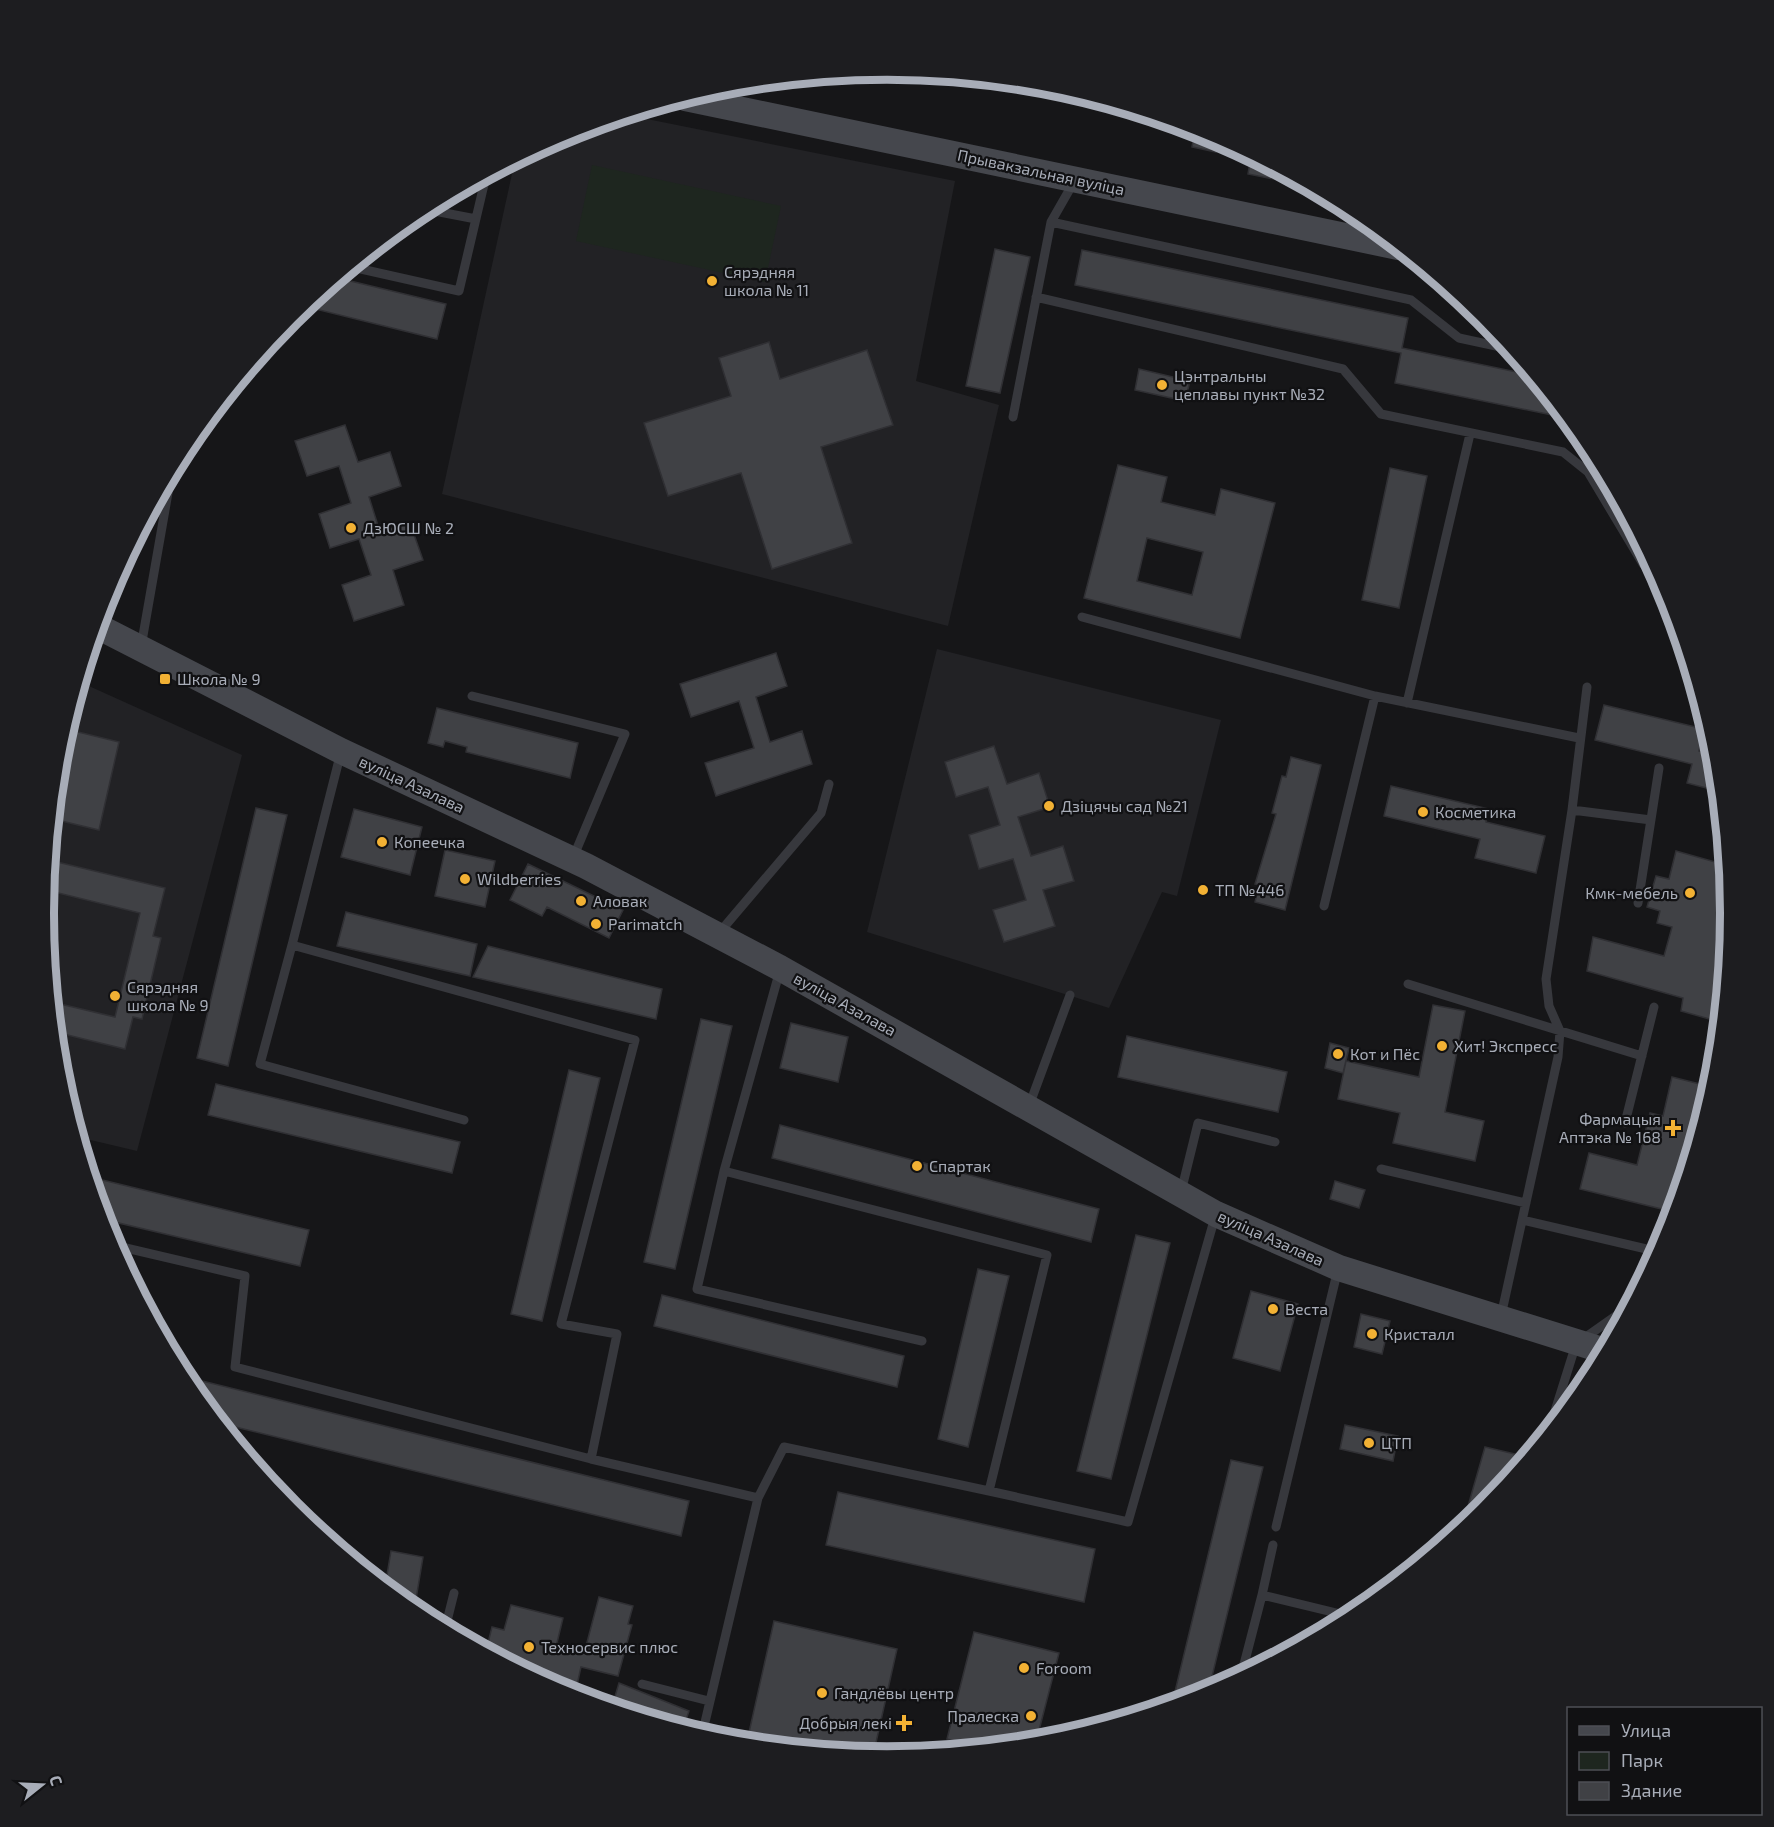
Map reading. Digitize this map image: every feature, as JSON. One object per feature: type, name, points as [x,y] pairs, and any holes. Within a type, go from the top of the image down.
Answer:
[{"type":"street","name":"Прывакзальная вуліца","points":[[703,102],[1381,243]]},
{"type":"street","name":"вуліца Азалава","points":[[104,630],[341,751],[573,860],[780,968],[1216,1214],[1339,1268],[1596,1350]]},
{"type":"lane","points":[[1012,417],[1051,222],[1075,179]]},
{"type":"lane","points":[[360,269],[459,291],[484,185]]},
{"type":"lane","points":[[439,212],[476,219]]},
{"type":"lane","points":[[1051,222],[1411,300],[1459,338],[1496,346]]},
{"type":"lane","points":[[1036,297],[1343,369],[1381,414],[1563,452],[1588,472],[1639,556]]},
{"type":"lane","points":[[1407,703],[1470,434]]},
{"type":"lane","points":[[141,649],[168,494]]},
{"type":"lane","points":[[1082,617],[1375,696],[1580,738]]},
{"type":"lane","points":[[1500,1318],[1558,1058],[1560,1030],[1549,1006],[1546,979],[1572,810],[1587,687]]},
{"type":"lane","points":[[472,696],[625,734],[573,860]]},
{"type":"lane","points":[[1324,906],[1375,696]]},
{"type":"lane","points":[[341,751],[260,1064],[464,1120]]},
{"type":"lane","points":[[1638,903],[1659,768]]},
{"type":"lane","points":[[717,935],[821,813],[829,784]]},
{"type":"lane","points":[[1572,810],[1651,820]]},
{"type":"lane","points":[[292,945],[635,1040],[561,1324],[617,1334],[591,1459]]},
{"type":"lane","points":[[780,968],[724,1171],[697,1289],[922,1341]]},
{"type":"lane","points":[[1408,984],[1642,1056]]},
{"type":"lane","points":[[1028,1108],[1070,995]]},
{"type":"lane","points":[[1625,1123],[1654,1007]]},
{"type":"lane","points":[[1180,1194],[1198,1123],[1275,1143]]},
{"type":"lane","points":[[1381,1169],[1526,1203]]},
{"type":"lane","points":[[724,1171],[1047,1255],[989,1491]]},
{"type":"lane","points":[[704,1725],[758,1498],[784,1447],[1128,1522],[1216,1214]]},
{"type":"lane","points":[[1522,1220],[1649,1250]]},
{"type":"lane","points":[[124,1248],[245,1276],[235,1367],[591,1459],[758,1498]]},
{"type":"lane","points":[[1276,1527],[1339,1268]]},
{"type":"lane","points":[[1555,1411],[1576,1344],[1615,1316]]},
{"type":"lane","points":[[1244,1666],[1273,1545]]},
{"type":"lane","points":[[447,1620],[453,1593]]},
{"type":"lane","points":[[1262,1595],[1338,1613]]},
{"type":"lane","points":[[642,1684],[709,1701]]},
{"type":"shaded area","name":"Сярэдняя школа № 11","points":[[642,118],[955,181],[916,381],[999,405],[948,626],[442,494],[513,169],[568,144]]},
{"type":"shaded area","name":"Дзіцячы сад №21","points":[[937,649],[1221,720],[1177,896],[1162,892],[1109,1008],[867,932]]},
{"type":"shaded area","name":"Сярэдняя школа № 9","points":[[86,685],[242,755],[137,1151],[85,1139],[70,1076],[61,1022],[54,914],[56,859],[61,805],[70,751]]},
{"type":"green space","points":[[592,165],[781,206],[765,282],[576,241]]},
{"type":"building","points":[[1193,139],[1217,149],[1216,152],[1192,147]]},
{"type":"building","points":[[1250,164],[1283,181],[1248,174]]},
{"type":"building","points":[[995,249],[1030,257],[1000,393],[966,386]]},
{"type":"building","points":[[1082,250],[1408,318],[1402,348],[1520,373],[1555,416],[1395,383],[1401,353],[1075,285]]},
{"type":"building","points":[[347,280],[446,304],[437,339],[314,309]]},
{"type":"building","points":[[769,342],[780,379],[867,350],[893,425],[821,447],[852,543],[772,569],[741,473],[668,496],[644,423],[731,396],[719,358]]},
{"type":"building","name":"Цэнтральны цеплавы пункт №32","points":[[1139,369],[1190,381],[1185,401],[1135,390]]},
{"type":"building","name":"ДзЮСШ № 2","points":[[345,425],[358,462],[390,452],[401,486],[369,497],[380,532],[410,523],[423,560],[393,570],[404,605],[354,621],[342,585],[371,575],[359,539],[330,548],[319,514],[351,503],[339,466],[307,476],[295,441]]},
{"type":"building","points":[[1118,465],[1167,477],[1161,502],[1215,515],[1221,489],[1275,503],[1240,638],[1084,598]],"holes":[[[1147,538],[1203,552],[1192,595],[1137,581]]]},
{"type":"building","points":[[1390,468],[1427,476],[1399,608],[1362,600]]},
{"type":"building","points":[[776,653],[787,686],[756,697],[770,742],[802,731],[812,764],[716,796],[705,763],[754,748],[739,701],[691,717],[680,684]]},
{"type":"building","points":[[1604,705],[1699,728],[1702,740],[1699,751],[1704,752],[1710,789],[1687,783],[1692,764],[1595,740]]},
{"type":"building","points":[[437,708],[578,743],[570,778],[466,752],[467,747],[445,741],[443,747],[428,743]]},
{"type":"building","points":[[75,731],[119,742],[99,830],[60,821]]},
{"type":"building","points":[[994,746],[1007,784],[1039,773],[1050,807],[1018,817],[1031,856],[1063,846],[1074,881],[1043,890],[1055,926],[1004,942],[993,910],[1026,900],[1013,859],[979,869],[969,835],[1000,825],[988,787],[956,797],[945,762]]},
{"type":"building","points":[[1291,757],[1321,765],[1285,910],[1255,902],[1259,885],[1255,884],[1276,814],[1272,813],[1282,776],[1286,777]]},
{"type":"building","points":[[1391,786],[1489,809],[1486,822],[1545,836],[1536,873],[1475,858],[1480,839],[1384,816]]},
{"type":"building","points":[[256,808],[287,815],[228,1066],[197,1058]]},
{"type":"building","name":"Копеечка","points":[[354,809],[422,827],[410,875],[341,857]]},
{"type":"building","name":"Wildberries","points":[[445,850],[495,861],[485,907],[435,896]]},
{"type":"building","points":[[1676,851],[1718,863],[1720,914],[1713,1020],[1681,1011],[1683,998],[1587,971],[1593,937],[1664,956],[1672,927],[1657,923],[1660,911],[1647,907],[1656,876],[1669,879]]},
{"type":"building","points":[[56,862],[165,888],[153,936],[161,938],[142,1019],[133,1017],[125,1049],[63,1034],[59,1004],[115,1017],[140,913],[55,892]]},
{"type":"building","points":[[528,864],[623,910],[609,938],[547,907],[542,916],[510,900]]},
{"type":"building","points":[[346,912],[477,944],[470,976],[337,946]]},
{"type":"building","points":[[488,946],[662,989],[656,1019],[473,977]]},
{"type":"building","points":[[1433,1005],[1465,1011],[1445,1112],[1484,1121],[1475,1161],[1393,1143],[1400,1113],[1338,1099],[1346,1061],[1419,1077]]},
{"type":"building","points":[[701,1019],[732,1026],[675,1269],[644,1262]]},
{"type":"building","points":[[791,1023],[848,1037],[838,1082],[780,1068]]},
{"type":"building","points":[[1127,1036],[1287,1072],[1278,1112],[1118,1077]]},
{"type":"building","name":"Кот и Пёс","points":[[1330,1043],[1349,1048],[1343,1073],[1325,1068]]},
{"type":"building","points":[[569,1070],[600,1078],[542,1321],[511,1314]]},
{"type":"building","points":[[1672,1077],[1702,1085],[1692,1129],[1665,1210],[1580,1189],[1589,1153],[1637,1165],[1650,1113],[1663,1116]]},
{"type":"building","points":[[216,1084],[460,1142],[452,1173],[208,1115]]},
{"type":"building","points":[[780,1125],[1099,1209],[1091,1242],[772,1158]]},
{"type":"building","points":[[97,1179],[309,1230],[300,1266],[113,1222]]},
{"type":"building","points":[[1335,1181],[1365,1190],[1359,1208],[1330,1199]]},
{"type":"building","points":[[1136,1235],[1170,1243],[1111,1479],[1077,1471]]},
{"type":"building","points":[[978,1269],[1009,1276],[968,1447],[938,1439]]},
{"type":"building","points":[[1251,1291],[1298,1304],[1280,1371],[1233,1358]]},
{"type":"building","points":[[662,1295],[904,1356],[897,1387],[654,1326]]},
{"type":"building","name":"Кристалл","points":[[1361,1314],[1390,1321],[1382,1354],[1354,1347]]},
{"type":"building","points":[[197,1380],[689,1501],[681,1536],[230,1426]]},
{"type":"building","name":"ЦТП","points":[[1345,1425],[1398,1436],[1393,1461],[1340,1449]]},
{"type":"building","points":[[1485,1447],[1515,1454],[1512,1464],[1466,1512]]},
{"type":"building","points":[[1231,1460],[1263,1467],[1211,1681],[1174,1695]]},
{"type":"building","points":[[838,1492],[1095,1549],[1084,1602],[826,1545]]},
{"type":"building","points":[[391,1551],[423,1557],[416,1600],[386,1579]]},
{"type":"building","name":"Техносервис плюс","points":[[599,1597],[633,1606],[628,1624],[632,1625],[618,1676],[581,1667],[577,1685],[519,1661],[488,1644],[492,1627],[504,1630],[511,1605],[563,1618],[557,1643],[585,1650]]},
{"type":"building","name":"Гандлёвы центр","points":[[774,1621],[897,1649],[875,1747],[833,1745],[749,1734]]},
{"type":"building","points":[[974,1632],[1059,1653],[1039,1732],[962,1743],[947,1739]]},
{"type":"building","points":[[619,1683],[689,1711],[686,1721],[614,1700]]},
{"type":"place","name":"Сярэдняя школа № 11","points":[[712,281]]},
{"type":"place","name":"Цэнтральны цеплавы пункт №32","points":[[1162,385]]},
{"type":"place","name":"ДзЮСШ № 2","points":[[351,528]]},
{"type":"place","name":"Школа № 9","points":[[165,679]]},
{"type":"place","name":"Дзіцячы сад №21","points":[[1049,806]]},
{"type":"place","name":"Косметика","points":[[1423,812]]},
{"type":"place","name":"Копеечка","points":[[382,842]]},
{"type":"place","name":"Wildberries","points":[[465,879]]},
{"type":"place","name":"ТП №446","points":[[1203,890]]},
{"type":"place","name":"Кмк-мебель","points":[[1690,893]]},
{"type":"place","name":"Аловак","points":[[581,901]]},
{"type":"place","name":"Parimatch","points":[[596,924]]},
{"type":"place","name":"Сярэдняя школа № 9","points":[[115,996]]},
{"type":"place","name":"Хит! Экспресс","points":[[1442,1046]]},
{"type":"place","name":"Кот и Пёс","points":[[1338,1054]]},
{"type":"place","name":"Фармацыя Аптэка № 168","points":[[1673,1128]]},
{"type":"place","name":"Спартак","points":[[917,1166]]},
{"type":"place","name":"Веста","points":[[1273,1309]]},
{"type":"place","name":"Кристалл","points":[[1372,1334]]},
{"type":"place","name":"ЦТП","points":[[1369,1443]]},
{"type":"place","name":"Техносервис плюс","points":[[529,1647]]},
{"type":"place","name":"Foroom","points":[[1024,1668]]},
{"type":"place","name":"Гандлёвы центр","points":[[822,1693]]},
{"type":"place","name":"Пралеска","points":[[1031,1716]]},
{"type":"place","name":"Добрыя лекі","points":[[904,1723]]}]
